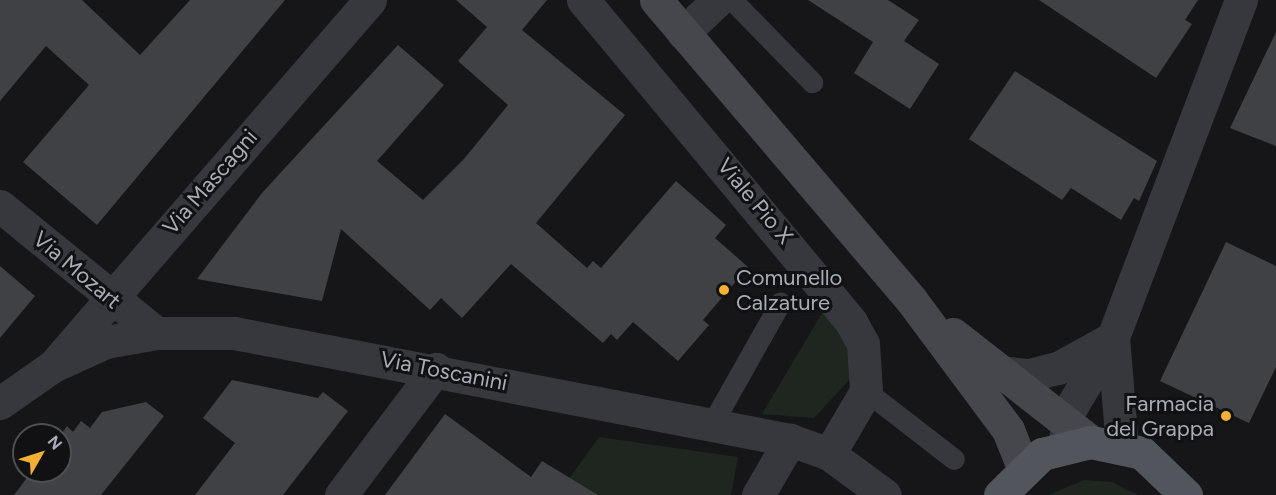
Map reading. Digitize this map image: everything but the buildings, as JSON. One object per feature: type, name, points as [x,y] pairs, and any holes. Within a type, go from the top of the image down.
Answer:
[{"type":"main road","points":[[656,0],[912,301],[1008,430],[1023,467]]},
{"type":"main road","points":[[912,301],[1086,440],[1159,465],[1186,495]]},
{"type":"main road","points":[[1000,495],[1023,467],[1086,440]]},
{"type":"street","name":"Via Mascagni","points":[[53,366],[109,298],[370,0]]},
{"type":"street","name":"Viale Pio X","points":[[584,0],[835,297],[863,344],[866,391]]},
{"type":"street","points":[[683,33],[718,0]]},
{"type":"street","points":[[1086,440],[1113,337],[1241,0]]},
{"type":"street","name":"Via Mozart","points":[[0,206],[109,298],[156,333]]},
{"type":"street","name":"Via Toscanini","points":[[0,403],[53,366],[106,342],[156,333],[234,333],[436,369],[790,440],[829,454],[885,495]]},
{"type":"street","points":[[999,372],[1029,375],[1058,368],[1113,337]]},
{"type":"street","points":[[1086,440],[1113,337]]},
{"type":"street","points":[[341,495],[436,369]]},
{"type":"street","points":[[829,454],[866,391]]},
{"type":"street","points":[[758,495],[790,440]]},
{"type":"lane","points":[[732,0],[812,82]]},
{"type":"lane","points":[[713,423],[780,303]]},
{"type":"lane","points":[[866,391],[954,459]]},
{"type":"shaded area","points":[[824,310],[847,346],[851,378],[814,418],[762,414]]},
{"type":"shaded area","points":[[599,437],[738,457],[731,495],[557,495]]},
{"type":"shaded area","points":[[1084,480],[1112,482],[1138,495],[1048,495]]},
{"type":"place","name":"Comunello Calzature","points":[[724,290]]},
{"type":"place","name":"Farmacia del Grappa","points":[[1226,416]]}]
